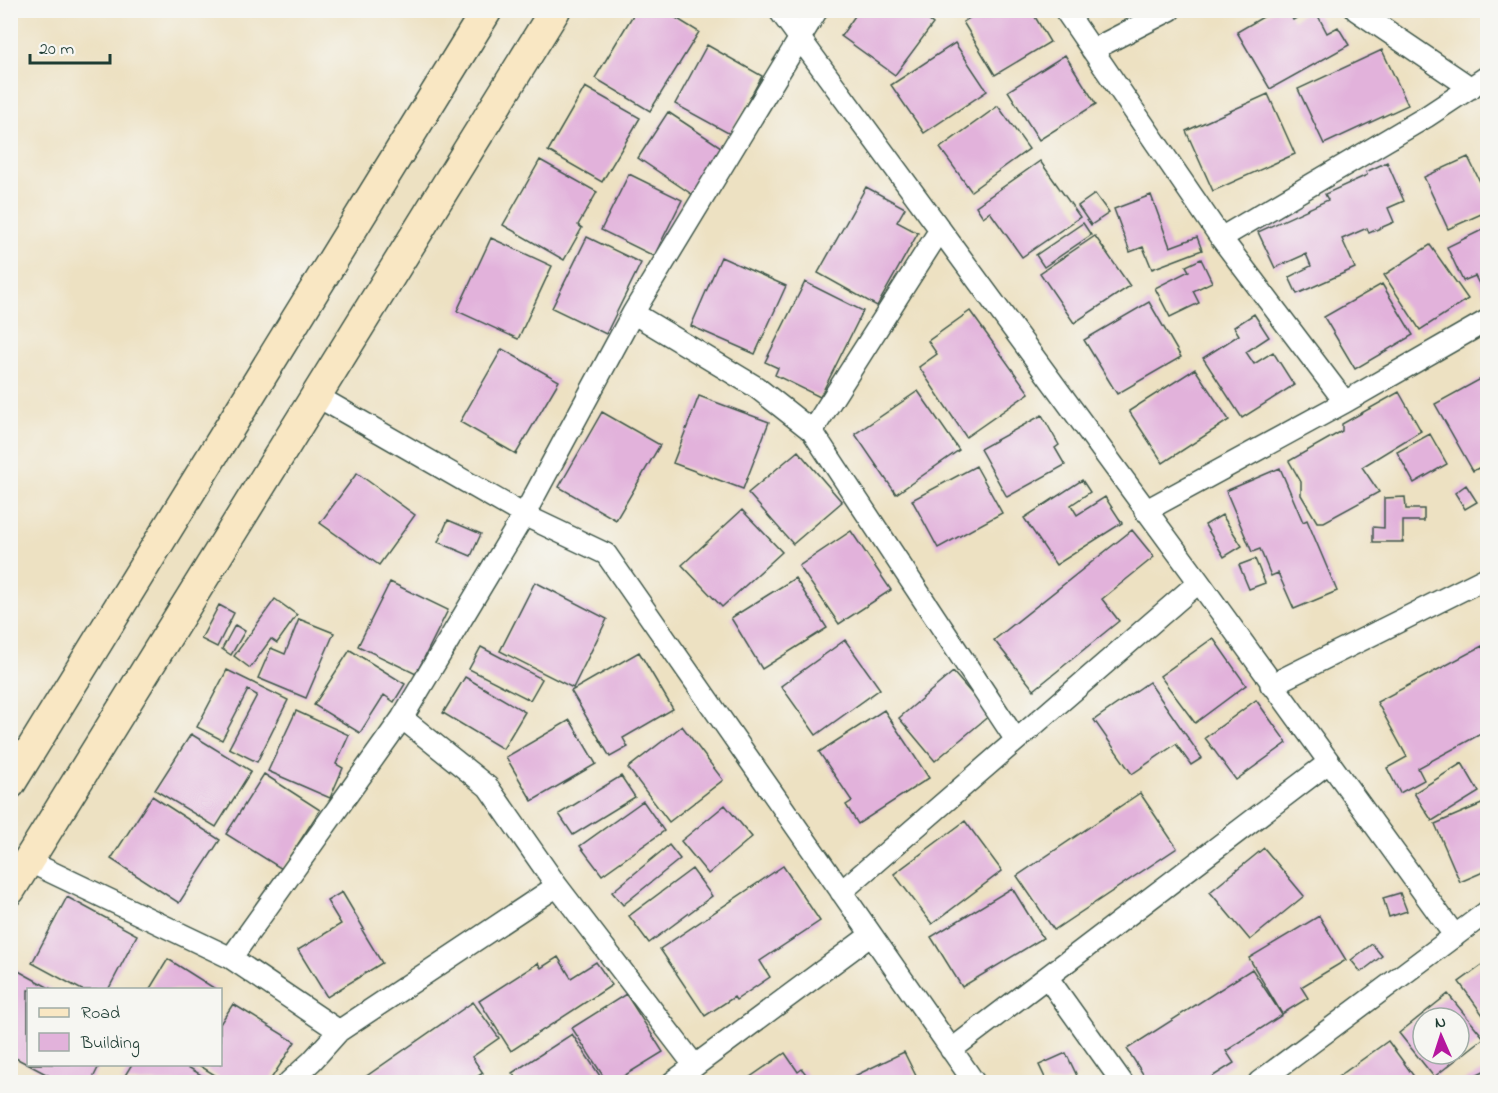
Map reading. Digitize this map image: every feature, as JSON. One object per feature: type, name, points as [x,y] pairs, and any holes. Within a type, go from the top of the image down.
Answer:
[{"type":"street","points":[[10,784],[487,10]]},
{"type":"street","points":[[10,890],[555,10]]},
{"type":"street","points":[[779,10],[1144,511],[1199,582],[1271,685],[1455,936]]},
{"type":"street","points":[[231,958],[402,718],[524,515],[633,313],[817,10]]},
{"type":"street","points":[[1065,10],[1221,238],[1345,402]]},
{"type":"street","points":[[1092,50],[1170,10]]},
{"type":"street","points":[[1221,238],[1426,117],[1479,82],[1356,10]]},
{"type":"street","points":[[812,430],[940,230]]},
{"type":"street","points":[[633,313],[756,387],[812,430],[1016,740]]},
{"type":"street","points":[[1144,511],[1488,321]]},
{"type":"street","points":[[315,395],[524,515],[606,555],[974,1083]]},
{"type":"street","points":[[1271,685],[1488,577]]},
{"type":"street","points":[[841,892],[1199,582]]},
{"type":"street","points":[[402,718],[488,787],[557,886],[695,1066]]},
{"type":"street","points":[[951,1050],[1328,763]]},
{"type":"street","points":[[28,861],[231,958],[339,1031]]},
{"type":"street","points":[[289,1083],[339,1031],[557,886]]},
{"type":"street","points":[[1262,1082],[1488,911]]},
{"type":"street","points":[[673,1083],[871,935]]},
{"type":"street","points":[[1047,977],[1122,1083]]},
{"type":"building","points":[[636,10],[663,10],[699,32],[650,111],[595,78]]},
{"type":"building","points":[[859,10],[915,10],[933,24],[895,75],[841,36]]},
{"type":"building","points":[[982,10],[1031,10],[1050,42],[995,75],[963,22]]},
{"type":"building","points":[[1275,10],[1288,10],[1293,20],[1310,10],[1315,10],[1327,33],[1338,27],[1349,45],[1270,89],[1237,32]]},
{"type":"building","points":[[955,43],[987,91],[924,133],[891,85]]},
{"type":"building","points":[[707,45],[762,76],[730,134],[675,104]]},
{"type":"building","points":[[1382,50],[1408,105],[1324,144],[1298,89]]},
{"type":"building","points":[[1065,55],[1096,104],[1039,140],[1008,91]]},
{"type":"building","points":[[585,87],[640,118],[602,182],[548,151]]},
{"type":"building","points":[[1268,94],[1295,154],[1213,191],[1186,131]]},
{"type":"building","points":[[998,106],[1029,149],[971,191],[940,148]]},
{"type":"building","points":[[668,112],[724,149],[693,195],[638,158]]},
{"type":"building","points":[[1468,157],[1488,198],[1488,211],[1448,229],[1424,177]]},
{"type":"building","points":[[540,160],[597,192],[578,225],[582,228],[564,260],[503,225]]},
{"type":"building","points":[[1040,161],[1080,217],[1022,257],[990,212],[983,217],[976,206]]},
{"type":"building","points":[[1387,162],[1404,201],[1388,208],[1394,222],[1369,233],[1367,228],[1342,239],[1355,268],[1297,294],[1289,277],[1311,266],[1306,254],[1275,268],[1258,232],[1328,200],[1325,194],[1367,175],[1366,172]]},
{"type":"building","points":[[629,174],[682,200],[654,256],[601,230]]},
{"type":"building","points":[[866,187],[905,208],[897,222],[918,233],[877,306],[818,273]]},
{"type":"building","points":[[1095,194],[1109,213],[1091,225],[1078,206]]},
{"type":"building","points":[[1151,195],[1170,247],[1197,237],[1202,250],[1152,269],[1143,247],[1130,252],[1114,209]]},
{"type":"building","points":[[1083,223],[1091,235],[1044,267],[1036,255]]},
{"type":"building","points":[[1484,229],[1488,237],[1488,302],[1475,276],[1463,281],[1447,247]]},
{"type":"building","points":[[1095,236],[1130,286],[1074,323],[1040,273]]},
{"type":"building","points":[[587,237],[641,263],[606,334],[552,308]]},
{"type":"building","points":[[491,238],[552,266],[518,339],[457,311]]},
{"type":"building","points":[[1430,245],[1468,299],[1420,330],[1384,275]]},
{"type":"building","points":[[721,257],[786,286],[755,354],[691,326]]},
{"type":"building","points":[[1201,259],[1212,282],[1193,291],[1199,303],[1170,317],[1155,288],[1189,271],[1186,266]]},
{"type":"building","points":[[805,282],[863,311],[820,397],[775,375],[778,368],[765,362]]},
{"type":"building","points":[[1382,284],[1413,335],[1355,369],[1324,317]]},
{"type":"building","points":[[1149,302],[1181,357],[1117,394],[1084,340]]},
{"type":"building","points":[[970,311],[1029,393],[966,437],[919,367],[937,354],[928,341]]},
{"type":"building","points":[[1254,314],[1269,337],[1246,352],[1254,364],[1273,352],[1294,385],[1242,418],[1203,358],[1239,335],[1234,327]]},
{"type":"building","points":[[502,349],[559,381],[516,454],[460,422]]},
{"type":"building","points":[[1195,369],[1229,420],[1163,463],[1129,411]]},
{"type":"building","points":[[1488,375],[1488,463],[1473,471],[1435,404]]},
{"type":"building","points":[[918,391],[959,450],[896,494],[855,434]]},
{"type":"building","points":[[1399,392],[1421,431],[1362,467],[1379,492],[1324,522],[1317,522],[1301,495],[1301,482],[1289,461],[1342,431],[1342,424]]},
{"type":"building","points":[[699,396],[769,422],[743,489],[673,463]]},
{"type":"building","points":[[602,412],[660,445],[616,520],[559,487]]},
{"type":"building","points":[[1042,415],[1059,445],[1055,448],[1065,465],[1007,497],[980,449]]},
{"type":"building","points":[[1430,434],[1447,464],[1414,483],[1397,452]]},
{"type":"building","points":[[798,451],[842,502],[793,544],[748,493]]},
{"type":"building","points":[[976,466],[1002,513],[938,548],[912,500]]},
{"type":"building","points":[[1280,468],[1303,522],[1307,520],[1337,591],[1294,609],[1278,573],[1271,576],[1260,549],[1252,552],[1226,491]]},
{"type":"building","points":[[357,473],[415,515],[379,565],[320,523]]},
{"type":"building","points":[[1082,480],[1090,492],[1071,505],[1077,515],[1105,497],[1122,523],[1056,565],[1024,518]]},
{"type":"building","points":[[1466,485],[1477,502],[1465,509],[1455,493]]},
{"type":"building","points":[[1405,497],[1406,509],[1424,509],[1424,521],[1403,521],[1403,542],[1373,542],[1373,527],[1384,528],[1384,498]]},
{"type":"building","points":[[742,510],[782,552],[722,607],[682,565]]},
{"type":"building","points":[[1222,515],[1242,546],[1224,557],[1205,525]]},
{"type":"building","points":[[448,520],[481,534],[471,556],[438,542]]},
{"type":"building","points":[[1132,530],[1154,557],[1102,599],[1119,621],[1034,690],[994,640]]},
{"type":"building","points":[[851,531],[891,590],[839,624],[799,566]]},
{"type":"building","points":[[1255,559],[1265,583],[1249,589],[1239,565]]},
{"type":"building","points":[[795,578],[827,628],[762,669],[731,618]]},
{"type":"building","points":[[390,582],[448,610],[416,674],[358,646]]},
{"type":"building","points":[[535,582],[607,619],[573,688],[500,651]]},
{"type":"building","points":[[275,599],[297,615],[277,643],[271,639],[250,668],[234,656]]},
{"type":"building","points":[[219,605],[234,613],[217,647],[201,639]]},
{"type":"building","points":[[299,619],[334,633],[306,698],[258,678],[271,648],[285,654]]},
{"type":"building","points":[[235,625],[245,631],[231,655],[222,649]]},
{"type":"building","points":[[1213,638],[1246,685],[1195,723],[1160,676]]},
{"type":"building","points":[[845,640],[880,689],[816,735],[781,686]]},
{"type":"building","points":[[1482,646],[1488,656],[1488,730],[1418,768],[1424,780],[1400,793],[1387,768],[1407,757],[1377,702]]},
{"type":"building","points":[[481,647],[542,679],[530,700],[469,669]]},
{"type":"building","points":[[350,650],[405,684],[394,702],[384,695],[360,733],[314,705]]},
{"type":"building","points":[[639,652],[673,709],[623,738],[628,747],[610,757],[571,691]]},
{"type":"building","points":[[227,670],[288,700],[257,762],[229,748],[257,695],[248,690],[222,740],[197,727]]},
{"type":"building","points":[[953,672],[990,715],[935,761],[899,718]]},
{"type":"building","points":[[465,677],[525,712],[503,749],[443,713]]},
{"type":"building","points":[[1149,682],[1202,758],[1191,765],[1176,744],[1132,774],[1094,720]]},
{"type":"building","points":[[1256,700],[1287,743],[1236,780],[1205,738]]},
{"type":"building","points":[[884,710],[929,778],[858,824],[846,805],[852,801],[819,752]]},
{"type":"building","points":[[296,711],[349,735],[336,764],[343,768],[330,798],[268,771]]},
{"type":"building","points":[[570,720],[596,764],[532,801],[506,757]]},
{"type":"building","points":[[682,726],[723,780],[669,822],[628,768]]},
{"type":"building","points":[[191,734],[251,771],[216,827],[155,790]]},
{"type":"building","points":[[1462,763],[1479,792],[1432,821],[1414,793]]},
{"type":"building","points":[[264,774],[320,810],[282,869],[226,834]]},
{"type":"building","points":[[621,776],[635,797],[573,835],[559,814]]},
{"type":"building","points":[[1140,793],[1177,848],[1054,930],[1017,876]]},
{"type":"building","points":[[152,796],[220,840],[179,903],[111,859]]},
{"type":"building","points":[[643,801],[664,831],[602,875],[580,846]]},
{"type":"building","points":[[1484,803],[1488,810],[1488,870],[1460,882],[1435,824]]},
{"type":"building","points":[[725,805],[752,837],[708,874],[681,841]]},
{"type":"building","points":[[965,821],[1002,871],[932,924],[894,874]]},
{"type":"building","points":[[669,845],[680,859],[623,905],[612,892]]},
{"type":"building","points":[[1264,848],[1304,896],[1250,940],[1210,892]]},
{"type":"building","points":[[783,866],[820,921],[760,961],[770,977],[736,1000],[734,997],[705,1016],[660,949]]},
{"type":"building","points":[[692,869],[712,896],[649,943],[629,916]]},
{"type":"building","points":[[1012,888],[1043,938],[962,987],[931,937]]},
{"type":"building","points":[[342,892],[382,963],[327,997],[298,950],[341,924],[327,901]]},
{"type":"building","points":[[1400,893],[1407,911],[1389,917],[1383,898]]},
{"type":"building","points":[[67,897],[137,935],[109,988],[78,988],[32,963]]},
{"type":"building","points":[[1319,916],[1346,960],[1301,987],[1308,998],[1282,1014],[1249,958]]},
{"type":"building","points":[[1372,944],[1382,956],[1361,972],[1351,960]]},
{"type":"building","points":[[558,957],[571,978],[596,962],[612,985],[511,1051],[479,1001],[538,963],[541,968]]},
{"type":"building","points":[[168,959],[214,988],[150,988]]},
{"type":"building","points":[[1488,961],[1488,1022],[1459,982]]},
{"type":"building","points":[[13,968],[49,988],[27,988],[27,1064],[10,1055],[10,973]]},
{"type":"building","points":[[1252,969],[1282,1015],[1226,1051],[1234,1063],[1204,1082],[1148,1082],[1127,1049]]},
{"type":"building","points":[[626,994],[663,1052],[614,1082],[607,1082],[572,1028]]},
{"type":"building","points":[[1448,994],[1458,1006],[1433,1006]]},
{"type":"building","points":[[473,1002],[499,1038],[472,1057],[483,1073],[469,1082],[358,1082]]},
{"type":"building","points":[[233,1004],[295,1042],[269,1082],[226,1082],[200,1066],[222,1066],[222,1021]]},
{"type":"building","points":[[1471,1022],[1484,1038],[1471,1048]]},
{"type":"building","points":[[1411,1023],[1411,1048],[1399,1033]]},
{"type":"building","points":[[572,1034],[604,1082],[519,1082],[512,1073]]},
{"type":"building","points":[[1388,1041],[1418,1082],[1331,1082]]},
{"type":"building","points":[[904,1052],[919,1082],[842,1082]]},
{"type":"building","points":[[785,1053],[798,1072],[802,1069],[812,1082],[743,1082]]},
{"type":"building","points":[[1066,1053],[1077,1076],[1064,1082],[1047,1082],[1039,1065]]},
{"type":"building","points":[[31,1066],[99,1066],[91,1082],[61,1082]]},
{"type":"building","points":[[131,1066],[186,1066],[213,1082],[121,1082]]},
{"type":"building","points":[[1425,1066],[1448,1066],[1434,1077]]},
{"type":"building","points":[[1488,1069],[1488,1082],[1461,1082]]}]
